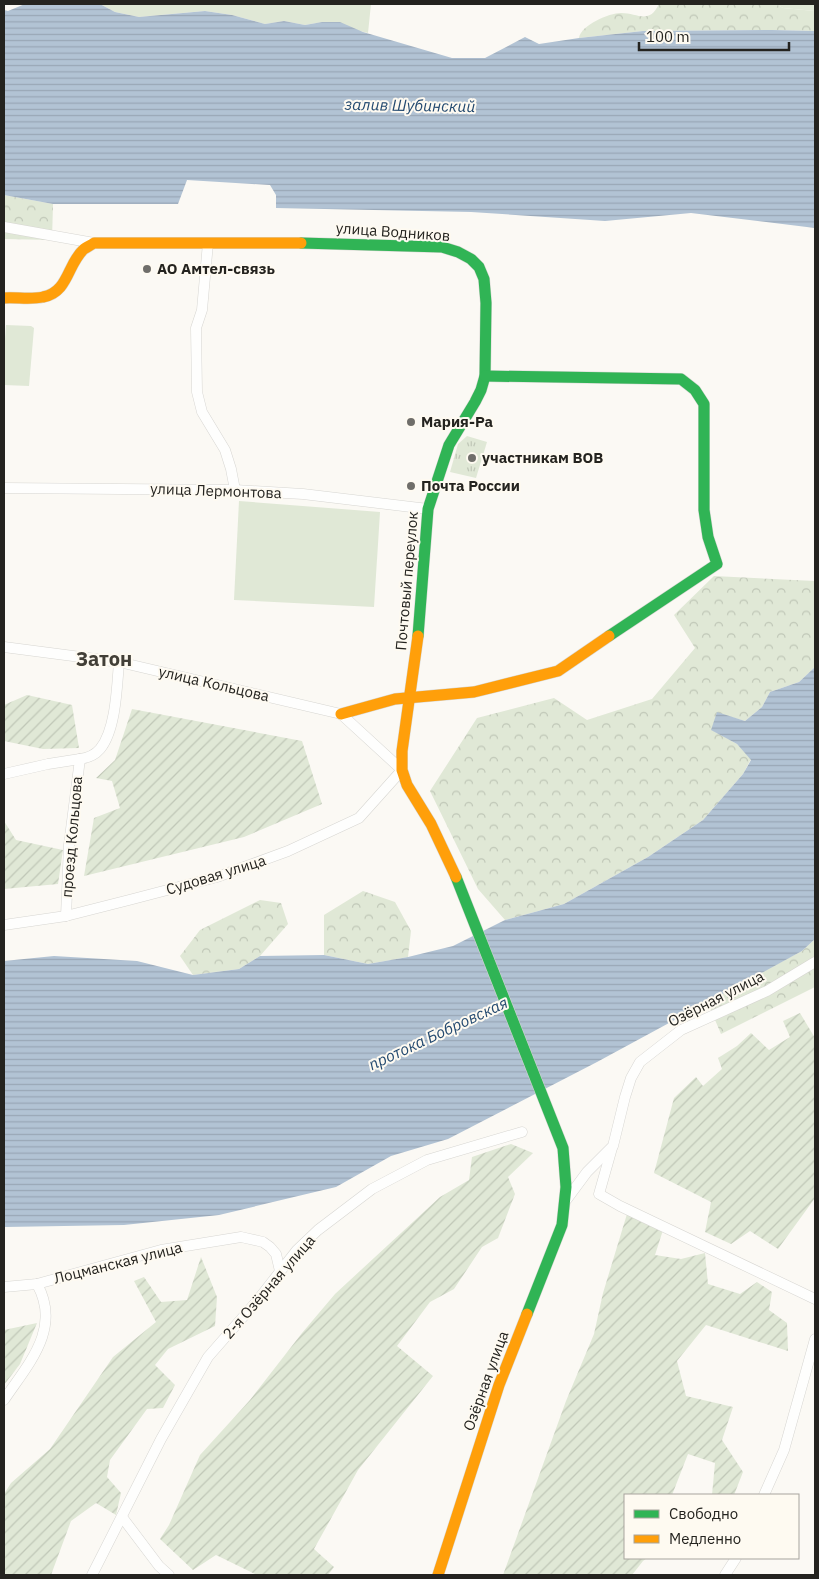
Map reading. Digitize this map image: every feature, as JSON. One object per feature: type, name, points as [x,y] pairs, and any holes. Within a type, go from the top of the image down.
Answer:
[{"type":"street","points":[[4,227],[94,243]]},
{"type":"street","points":[[4,298],[42,297],[54,294],[64,286],[84,249],[94,243]]},
{"type":"street","name":"улица Водников","points":[[94,243],[330,243],[442,247],[458,252],[471,259],[479,267],[484,279],[486,302],[485,376]]},
{"type":"street","points":[[208,243],[202,310],[196,328],[197,392],[202,412],[225,450],[235,490]]},
{"type":"street","points":[[341,714],[395,698],[474,692],[558,671],[717,564],[708,537],[704,510],[704,404],[690,383],[681,379],[485,376]]},
{"type":"street","name":"Почтовый переулок","points":[[402,770],[402,750],[418,639],[428,509],[449,445],[475,402],[485,376]]},
{"type":"street","name":"улица Лермонтова","points":[[4,488],[235,490],[302,494],[428,509]]},
{"type":"street","name":"улица Кольцова","points":[[4,647],[119,662],[341,714],[402,770]]},
{"type":"street","name":"проезд Кольцова","points":[[4,774],[48,764],[88,758],[101,749],[114,714],[119,662]]},
{"type":"street","name":"проезд Кольцова","points":[[66,916],[69,845],[80,759]]},
{"type":"street","name":"Озёрная улица","points":[[402,770],[407,785],[431,824],[450,861],[563,1148],[567,1174],[567,1199],[562,1225],[499,1385],[438,1575]]},
{"type":"street","name":"Судовая улица","points":[[4,925],[66,916],[218,877],[288,851],[359,818],[402,770]]},
{"type":"street","name":"Озёрная улица","points":[[567,1199],[587,1172],[613,1146],[631,1078],[640,1062],[681,1030],[767,991],[815,962]]},
{"type":"street","name":"2-я Озёрная улица","points":[[92,1575],[160,1438],[208,1357],[297,1250],[318,1230],[372,1189],[427,1160],[522,1132]]},
{"type":"street","points":[[613,1146],[599,1194],[620,1206],[815,1299]]},
{"type":"street","name":"Лоцманская улица","points":[[4,1400],[35,1354],[45,1331],[47,1314],[43,1295],[37,1284],[161,1250],[241,1237],[263,1242],[270,1246],[276,1254],[280,1272]]},
{"type":"street","points":[[4,1286],[37,1284]]},
{"type":"street","points":[[764,1494],[784,1450],[815,1339]]},
{"type":"street","points":[[122,1517],[159,1566],[169,1575]]},
{"type":"street","points":[[724,1575],[735,1559]]},
{"type":"green space","points":[[100,4],[371,4],[368,33],[322,22],[305,25],[284,21],[265,24],[232,15],[205,11],[139,17],[115,12]]},
{"type":"green space","points":[[659,4],[776,4],[783,8],[815,11],[815,31],[643,31],[579,38],[581,33],[590,24],[603,17],[621,13],[647,16]]},
{"type":"green space","points":[[776,4],[815,4],[815,11],[783,8]]},
{"type":"green space","points":[[4,195],[53,204],[52,240],[4,239]]},
{"type":"green space","points":[[6,325],[31,326],[34,328],[29,386],[4,385]]},
{"type":"green space","points":[[467,436],[487,442],[476,478],[450,472],[458,444]]},
{"type":"green space","points":[[239,501],[380,512],[374,607],[234,600]]},
{"type":"green space","points":[[714,576],[815,581],[815,667],[799,682],[770,692],[762,707],[745,721],[717,713],[712,730],[737,744],[751,759],[743,774],[703,820],[648,857],[564,904],[505,920],[478,889],[430,791],[477,718],[554,698],[587,720],[652,699],[695,648],[674,615]]},
{"type":"green space","points":[[27,695],[72,705],[79,748],[43,749],[4,741],[4,705]]},
{"type":"green space","points":[[132,709],[302,741],[322,804],[244,837],[84,876],[94,818],[120,808],[112,781],[96,778],[115,760]]},
{"type":"green space","points":[[4,821],[16,840],[63,850],[58,884],[4,889]]},
{"type":"green space","points":[[363,891],[395,902],[411,931],[408,957],[368,964],[324,955],[324,915]]},
{"type":"green space","points":[[260,900],[281,903],[288,924],[260,956],[239,969],[193,975],[180,956],[200,930]]},
{"type":"green space","points":[[815,939],[815,987],[721,1034],[707,1001],[802,951]]},
{"type":"green space","points":[[800,1013],[815,1038],[815,1198],[778,1249],[750,1231],[731,1244],[705,1232],[711,1202],[654,1173],[674,1098],[696,1077],[703,1086],[722,1069],[718,1058],[737,1046],[751,1033],[769,1050],[790,1037],[783,1021]]},
{"type":"green space","points":[[511,1144],[533,1153],[508,1177],[515,1194],[498,1238],[482,1247],[454,1289],[430,1302],[397,1346],[433,1376],[358,1470],[314,1549],[334,1567],[328,1575],[257,1575],[216,1555],[193,1570],[160,1539],[169,1525],[200,1455],[250,1400],[335,1294],[440,1197],[469,1180],[472,1157]]},
{"type":"green space","points":[[627,1214],[663,1230],[655,1255],[681,1259],[705,1253],[708,1284],[740,1294],[757,1282],[772,1292],[769,1310],[787,1323],[788,1351],[706,1325],[677,1361],[686,1396],[733,1407],[722,1440],[743,1472],[734,1494],[712,1494],[715,1463],[688,1454],[672,1494],[624,1494],[624,1559],[646,1559],[632,1575],[503,1575],[566,1401],[594,1334],[603,1293]]},
{"type":"green space","points":[[201,1257],[217,1297],[215,1326],[168,1349],[155,1365],[175,1385],[163,1408],[147,1409],[110,1460],[107,1477],[121,1493],[116,1515],[96,1503],[71,1521],[51,1575],[4,1575],[4,1494],[11,1483],[50,1449],[113,1357],[156,1322],[134,1281],[144,1277],[161,1302],[187,1300]]},
{"type":"green space","points":[[37,1323],[20,1364],[4,1385],[4,1330]]},
{"type":"water","name":"залив Шубинский","points":[[25,4],[100,4],[115,12],[139,17],[205,11],[232,15],[265,24],[284,21],[305,25],[322,22],[340,22],[363,32],[452,58],[485,58],[525,37],[539,44],[643,31],[815,31],[815,228],[691,213],[605,221],[471,212],[276,208],[276,195],[270,185],[187,180],[178,204],[53,204],[4,195],[4,10],[8,11]]},
{"type":"water","name":"протока Бобровская","points":[[815,667],[815,939],[802,951],[597,1062],[448,1139],[391,1156],[336,1187],[219,1215],[124,1225],[4,1227],[4,961],[54,956],[137,961],[193,975],[239,969],[260,956],[324,955],[368,964],[453,946],[505,920],[564,904],[648,857],[703,820],[743,774],[751,760],[737,744],[711,730],[717,712],[745,721],[762,707],[770,692],[799,682]]},
{"type":"traffic: fast","points":[[301,243],[442,247],[471,259],[479,267],[484,279],[486,303],[485,376],[475,402],[449,445],[428,509],[418,636]]},
{"type":"traffic: fast","points":[[485,376],[681,379],[695,390],[704,404],[704,510],[708,537],[717,564],[609,636]]},
{"type":"traffic: fast","points":[[456,877],[563,1148],[566,1187],[562,1225],[527,1314]]},
{"type":"traffic: slow","points":[[4,298],[33,298],[52,294],[63,284],[78,255],[94,243],[301,243]]},
{"type":"traffic: slow","points":[[418,636],[402,751],[402,770],[407,785],[431,824],[456,877]]},
{"type":"traffic: slow","points":[[341,714],[395,699],[474,692],[558,671],[609,636]]},
{"type":"traffic: slow","points":[[438,1575],[499,1385],[527,1314]]},
{"type":"place","name":"АО Амтел-связь","points":[[147,269]]},
{"type":"place","name":"Мария-Ра","points":[[411,422]]},
{"type":"place","name":"участникам ВОВ","points":[[472,458]]},
{"type":"place","name":"Почта России","points":[[411,486]]},
{"type":"district","name":"Затон","points":[[104,659]]}]
